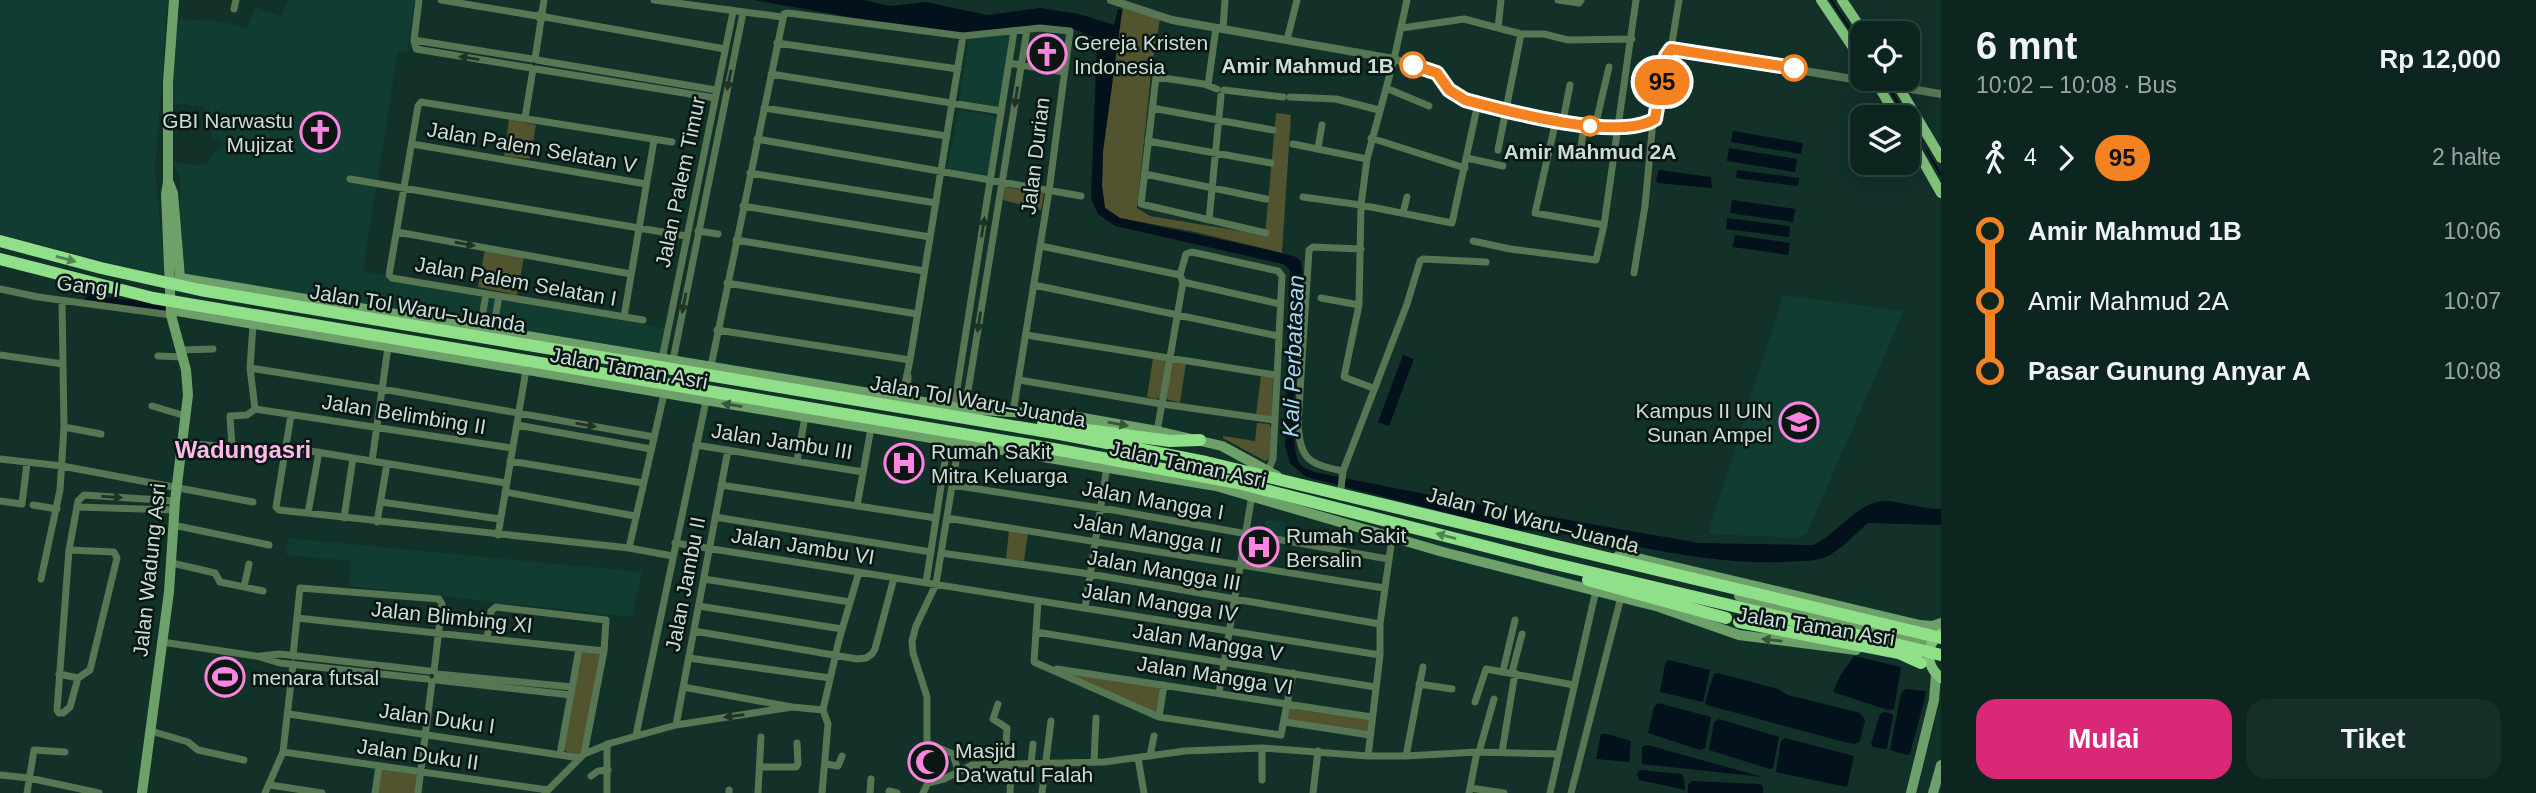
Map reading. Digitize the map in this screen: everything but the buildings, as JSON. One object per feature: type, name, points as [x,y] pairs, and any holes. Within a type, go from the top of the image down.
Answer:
[{"type":"highway","name":"Jalan Tol Waru–Juanda","points":[[0,241],[101,268],[200,290],[567,352],[963,411],[1223,465],[1938,638]]},
{"type":"highway","name":"Jalan Tol Waru–Juanda","points":[[0,259],[153,298],[295,324],[564,366],[1230,481],[1478,545],[1941,655]]},
{"type":"highway","points":[[564,366],[569,359],[567,352]]},
{"type":"highway","points":[[963,411],[1135,437],[1177,442],[1199,440]]},
{"type":"highway","points":[[1478,545],[1489,552],[1526,563],[1726,618]]},
{"type":"highway","points":[[1739,622],[1899,653],[1921,663]]},
{"type":"main road","points":[[172,294],[180,278],[173,193],[166,167],[174,0]]},
{"type":"main road","points":[[1821,0],[1850,43]]},
{"type":"main road","points":[[1842,0],[1856,21]]},
{"type":"main road","points":[[1901,91],[1941,158]]},
{"type":"main road","points":[[1920,150],[1933,143]]},
{"type":"main road","points":[[1920,157],[1941,193]]},
{"type":"main road","name":"Jalan Wadung Asri","points":[[142,793],[172,563],[174,505],[188,384],[171,312],[166,194],[168,182]]},
{"type":"main road","points":[[180,278],[257,293],[905,398],[963,411],[1072,416],[1157,431],[1222,446],[1279,478],[1594,560],[1938,638],[1928,658],[1937,675],[1934,700],[1911,793]]},
{"type":"main road","points":[[232,321],[239,305],[239,289]]},
{"type":"main road","points":[[252,325],[257,293]]},
{"type":"main road","name":"Jalan Taman Asri","points":[[171,312],[1107,466],[1250,494],[1392,538],[1665,608],[1746,637],[1834,647],[1921,663],[1937,675]]},
{"type":"main road","points":[[1250,494],[1254,463]]},
{"type":"main road","points":[[1270,500],[1272,488],[1279,478]]},
{"type":"main road","points":[[1594,560],[1611,556],[1633,557],[1920,625],[1933,626],[1941,623]]},
{"type":"main road","points":[[1592,589],[1594,560]]},
{"type":"main road","points":[[1933,793],[1941,765]]},
{"type":"street","points":[[234,9],[236,0]]},
{"type":"street","points":[[419,0],[414,40],[414,47],[419,51],[534,64],[716,94]]},
{"type":"street","points":[[441,0],[725,48]]},
{"type":"street","points":[[544,0],[525,118],[672,142]]},
{"type":"street","points":[[654,0],[733,12],[782,17],[788,13],[963,36],[1027,30],[963,411]]},
{"type":"street","points":[[1206,85],[1225,0]]},
{"type":"street","points":[[1287,40],[1297,0]]},
{"type":"street","points":[[1373,388],[1344,377],[1359,305],[1362,205],[1367,159],[1407,0]]},
{"type":"street","points":[[1499,28],[1501,0]]},
{"type":"street","points":[[1559,0],[1579,4],[1581,0]]},
{"type":"street","points":[[1473,241],[1510,249],[1596,260],[1604,225],[1632,39],[1636,0],[1631,0]]},
{"type":"street","points":[[1634,274],[1645,206],[1653,121],[1666,56],[1672,44],[1679,0]]},
{"type":"street","points":[[1116,1],[1172,20],[1394,59],[1432,71],[1453,93],[1504,109],[1559,121],[1618,129],[1653,121]]},
{"type":"street","name":"Jalan Palem Timur","points":[[667,359],[686,236],[733,12]]},
{"type":"street","name":"Jalan Palem Timur","points":[[667,359],[698,230],[743,13]]},
{"type":"street","points":[[711,366],[782,17]]},
{"type":"street","points":[[1402,26],[1464,19],[1521,34],[1544,34],[1568,40],[1632,39]]},
{"type":"street","name":"Jalan Durian","points":[[1013,412],[1041,246],[1070,31],[1040,28],[1027,30]]},
{"type":"street","points":[[963,411],[990,180],[1014,31]]},
{"type":"street","points":[[1498,150],[1521,34]]},
{"type":"street","points":[[905,398],[904,382],[908,375],[963,36]]},
{"type":"street","points":[[777,43],[958,69]]},
{"type":"street","points":[[1672,44],[1850,76]]},
{"type":"street","points":[[1009,63],[1064,72]]},
{"type":"street","points":[[1595,127],[1609,67]]},
{"type":"street","points":[[771,74],[1001,111]]},
{"type":"street","points":[[1266,233],[1142,204],[1156,77],[1206,85],[1220,93],[1336,99],[1379,110]]},
{"type":"street","points":[[1570,85],[1535,213],[1604,225]]},
{"type":"street","points":[[1386,88],[1429,106]]},
{"type":"street","points":[[1920,89],[1941,94]]},
{"type":"street","points":[[1207,219],[1220,93]]},
{"type":"street","name":"Jalan Palem Selatan I","points":[[525,118],[421,102],[418,106],[390,277],[643,320]]},
{"type":"street","points":[[1303,197],[1362,205],[1453,223],[1478,103]]},
{"type":"street","points":[[764,108],[947,136]]},
{"type":"street","points":[[1152,108],[1273,130]]},
{"type":"street","points":[[1318,148],[1322,125]]},
{"type":"street","points":[[1581,147],[1584,125]]},
{"type":"street","points":[[1371,138],[1465,168]]},
{"type":"street","points":[[757,139],[1081,196]]},
{"type":"street","points":[[624,317],[654,140]]},
{"type":"street","points":[[1148,141],[1271,163]]},
{"type":"street","name":"Jalan Palem Selatan V","points":[[412,144],[646,184]]},
{"type":"street","points":[[1293,144],[1367,159]]},
{"type":"street","points":[[1466,158],[1503,166]]},
{"type":"street","points":[[700,168],[710,171]]},
{"type":"street","points":[[750,173],[936,203]]},
{"type":"street","points":[[1145,174],[1266,199]]},
{"type":"street","points":[[350,179],[686,236]]},
{"type":"street","points":[[1403,213],[1407,197]]},
{"type":"street","points":[[743,206],[930,237]]},
{"type":"street","points":[[698,230],[718,234]]},
{"type":"street","points":[[397,232],[631,274]]},
{"type":"street","points":[[736,240],[925,271]]},
{"type":"street","points":[[1041,246],[1280,304]]},
{"type":"street","points":[[1342,472],[1309,461],[1299,440],[1309,250],[1313,247],[1361,249]]},
{"type":"street","points":[[1157,431],[1185,255],[1188,252],[1278,271],[1282,276],[1272,461],[1268,471]]},
{"type":"street","points":[[1340,493],[1342,472],[1407,304],[1419,261],[1486,262]]},
{"type":"street","points":[[727,283],[917,314]]},
{"type":"street","points":[[1034,285],[1278,336]]},
{"type":"street","name":"Gang I","points":[[0,289],[62,301],[171,312]]},
{"type":"street","points":[[481,328],[486,294]]},
{"type":"street","points":[[494,331],[499,296]]},
{"type":"street","points":[[1321,298],[1359,305]]},
{"type":"street","points":[[41,579],[57,509],[62,466],[62,301]]},
{"type":"street","points":[[183,443],[232,447],[230,416],[250,414],[255,409],[250,368],[252,325]]},
{"type":"street","points":[[717,330],[910,360]]},
{"type":"street","points":[[1026,335],[1276,375]]},
{"type":"street","points":[[372,461],[388,347]]},
{"type":"street","points":[[158,356],[213,349]]},
{"type":"street","points":[[0,355],[63,363]]},
{"type":"street","points":[[250,368],[654,437]]},
{"type":"street","points":[[498,535],[526,370]]},
{"type":"street","points":[[1019,380],[1274,420]]},
{"type":"street","points":[[629,548],[664,394]]},
{"type":"street","points":[[636,736],[706,401]]},
{"type":"street","points":[[152,406],[186,416]]},
{"type":"street","name":"Jalan Belimbing II","points":[[255,409],[512,448]]},
{"type":"street","points":[[291,415],[276,507],[278,510],[629,548],[673,556]]},
{"type":"street","points":[[797,461],[805,417]]},
{"type":"street","points":[[516,425],[651,449]]},
{"type":"street","points":[[64,427],[101,434]]},
{"type":"street","points":[[857,506],[871,428]]},
{"type":"street","points":[[954,442],[953,485],[936,584],[916,626],[912,641],[913,653],[927,697],[927,743],[953,754],[958,771]]},
{"type":"street","points":[[926,583],[936,519],[954,442]]},
{"type":"street","name":"Jalan Jambu III","points":[[696,445],[863,472]]},
{"type":"street","points":[[286,447],[506,483]]},
{"type":"street","name":"Jalan Jambu II","points":[[676,725],[728,450]]},
{"type":"street","points":[[308,513],[319,452]]},
{"type":"street","points":[[344,518],[353,458]]},
{"type":"street","points":[[0,459],[62,466],[253,502]]},
{"type":"street","points":[[510,461],[643,483]]},
{"type":"street","points":[[0,501],[22,503],[27,463]]},
{"type":"street","points":[[377,522],[387,464]]},
{"type":"street","points":[[1085,608],[1107,466]]},
{"type":"street","points":[[721,485],[936,519]]},
{"type":"street","name":"Jalan Mangga I","points":[[953,485],[1101,508],[1388,559]]},
{"type":"street","points":[[505,492],[635,516]]},
{"type":"street","points":[[1219,693],[1250,494]]},
{"type":"street","points":[[381,502],[500,519]]},
{"type":"street","points":[[33,505],[57,509]]},
{"type":"street","points":[[69,550],[114,552],[117,558],[90,670],[78,678],[70,707],[59,713],[59,674],[69,550],[77,507],[174,505]]},
{"type":"street","points":[[715,517],[931,552]]},
{"type":"street","name":"Jalan Mangga II","points":[[947,518],[1384,588]]},
{"type":"street","points":[[173,525],[269,545]]},
{"type":"street","points":[[1368,756],[1380,655],[1380,624],[1392,538]]},
{"type":"street","name":"Jalan Jambu VI","points":[[675,542],[936,584]]},
{"type":"street","name":"Jalan Mangga III","points":[[941,553],[1090,574],[1380,624]]},
{"type":"street","points":[[172,563],[215,573],[220,582],[263,591]]},
{"type":"street","points":[[244,587],[249,564]]},
{"type":"street","points":[[822,793],[828,724],[823,710],[834,657],[859,572]]},
{"type":"street","points":[[694,631],[857,659],[872,654],[894,578]]},
{"type":"street","points":[[704,579],[850,602]]},
{"type":"street","name":"Jalan Mangga IV","points":[[936,584],[1380,655]]},
{"type":"street","points":[[265,793],[283,752],[300,588],[439,599],[442,604],[418,793]]},
{"type":"street","points":[[1550,793],[1592,589]]},
{"type":"street","points":[[1571,793],[1621,597]]},
{"type":"street","points":[[1038,601],[1034,662],[1159,717],[1281,735],[1293,673]]},
{"type":"street","points":[[699,606],[842,629]]},
{"type":"street","points":[[487,638],[493,607],[591,617],[607,622],[604,651],[582,756]]},
{"type":"street","name":"Jalan Blimbing XI","points":[[297,618],[604,651]]},
{"type":"street","points":[[1502,752],[1516,620]]},
{"type":"street","name":"Jalan Mangga V","points":[[1035,632],[1375,687]]},
{"type":"street","points":[[1510,672],[1522,634]]},
{"type":"street","points":[[162,642],[256,656],[273,662],[293,660],[571,691]]},
{"type":"street","points":[[560,754],[579,649]]},
{"type":"street","points":[[689,658],[830,678]]},
{"type":"street","points":[[1406,757],[1423,667]]},
{"type":"street","name":"Jalan Mangga VI","points":[[1053,669],[1372,717]]},
{"type":"street","points":[[1475,702],[1485,670],[1510,672],[1574,685]]},
{"type":"street","points":[[59,674],[78,678]]},
{"type":"street","points":[[1419,684],[1452,689]]},
{"type":"street","points":[[1159,717],[1164,685]]},
{"type":"street","points":[[683,687],[792,708],[823,710]]},
{"type":"street","points":[[1494,699],[1470,790],[1504,793]]},
{"type":"street","points":[[998,704],[993,719],[1007,728],[1010,793]]},
{"type":"street","points":[[547,792],[582,756],[611,743],[676,725],[792,708]]},
{"type":"street","name":"Jalan Duku I","points":[[289,714],[582,756]]},
{"type":"street","points":[[1094,762],[1096,718]]},
{"type":"street","points":[[1042,793],[1051,720]]},
{"type":"street","points":[[1285,722],[1370,735]]},
{"type":"street","points":[[151,731],[188,742],[198,750],[244,760]]},
{"type":"street","points":[[1150,756],[1154,736]]},
{"type":"street","points":[[758,793],[761,737]]},
{"type":"street","points":[[607,793],[611,743]]},
{"type":"street","points":[[760,767],[797,766],[797,743]]},
{"type":"street","points":[[1031,764],[1033,744]]},
{"type":"street","points":[[923,793],[928,783],[944,779],[972,765],[1094,762],[1185,751],[1262,748],[1406,757],[1478,752],[1558,754]]},
{"type":"street","points":[[1262,748],[1262,780]]},
{"type":"street","points":[[27,793],[34,750],[65,752]]},
{"type":"street","points":[[1313,793],[1318,751]]},
{"type":"street","name":"Jalan Duku II","points":[[283,752],[547,792]]},
{"type":"street","points":[[826,764],[838,766],[842,755]]},
{"type":"street","points":[[1138,758],[1144,793]]},
{"type":"street","points":[[591,776],[608,763]]},
{"type":"street","points":[[375,793],[379,766]]},
{"type":"street","points":[[0,775],[29,778],[99,793]]},
{"type":"street","points":[[870,793],[871,779]]},
{"type":"street","points":[[270,785],[321,793]]},
{"type":"shaded area","points":[[0,0],[168,0],[155,169],[165,277],[0,234]]},
{"type":"shaded area","points":[[289,0],[415,0],[407,52],[398,51],[363,271],[387,276],[387,280],[670,329],[666,355],[179,281],[180,177],[173,162],[196,165],[206,163],[224,142],[211,137],[216,121],[204,117],[205,107],[172,103],[176,19],[220,21],[247,28],[255,7],[281,16]]},
{"type":"shaded area","points":[[1123,6],[1160,19],[1152,64],[1137,208],[1150,216],[1265,235],[1276,113],[1291,115],[1282,253],[1195,232],[1120,218],[1105,208],[1102,186],[1103,151]]},
{"type":"shaded area","points":[[1012,34],[999,109],[959,102],[969,39]]},
{"type":"shaded area","points":[[959,110],[999,117],[989,175],[947,168]]},
{"type":"shaded area","points":[[509,119],[536,125],[530,159],[504,156]]},
{"type":"shaded area","points":[[1005,187],[1044,193],[1041,210],[1003,200]]},
{"type":"shaded area","points":[[485,249],[524,257],[517,295],[478,287]]},
{"type":"shaded area","name":"Kampus II UIN Sunan Ampel","points":[[1783,295],[1904,311],[1807,533],[1795,538],[1708,534]]},
{"type":"shaded area","points":[[1153,358],[1166,362],[1161,397],[1157,399],[1147,397]]},
{"type":"shaded area","points":[[1171,363],[1186,363],[1180,403],[1166,399]]},
{"type":"shaded area","points":[[1261,376],[1273,377],[1272,417],[1256,415]]},
{"type":"shaded area","points":[[1257,423],[1269,424],[1271,428],[1270,459],[1265,461],[1223,438],[1255,441]]},
{"type":"shaded area","name":"Rumah Sakit Bersalin","points":[[1266,519],[1286,523],[1283,541],[1273,540],[1271,554],[1262,553],[1260,565],[1243,562],[1248,535],[1264,533]]},
{"type":"shaded area","points":[[1009,530],[1028,533],[1024,561],[1006,559]]},
{"type":"shaded area","points":[[288,538],[642,572],[632,617],[349,586],[351,561],[286,555]]},
{"type":"shaded area","points":[[580,651],[601,653],[582,755],[563,750]]},
{"type":"shaded area","name":"menara futsal","points":[[217,663],[236,664],[233,691],[215,690]]},
{"type":"shaded area","points":[[1061,672],[1163,687],[1157,715]]},
{"type":"shaded area","points":[[1288,704],[1372,717],[1370,735],[1285,722]]},
{"type":"shaded area","points":[[379,769],[420,775],[417,793],[376,793]]},
{"type":"water","name":"Kali Perbatasan","points":[[753,0],[864,0],[889,6],[926,2],[987,15],[1040,8],[1079,14],[1114,25],[1118,9],[1122,10],[1103,151],[1102,186],[1105,208],[1120,218],[1269,250],[1296,257],[1301,261],[1303,278],[1295,375],[1294,431],[1300,464],[1309,470],[1460,501],[1699,543],[1813,545],[1867,506],[1887,501],[1941,509],[1941,525],[1868,523],[1843,546],[1826,557],[1805,561],[1749,562],[1680,554],[1580,536],[1511,529],[1306,477],[1290,463],[1285,445],[1290,270],[1283,264],[1115,226],[1098,214],[1091,198],[1097,44],[1095,38],[1074,29],[1043,26],[963,34]]},
{"type":"water","points":[[1733,131],[1803,143],[1801,154],[1731,142]]},
{"type":"water","points":[[1729,148],[1797,159],[1795,172],[1727,161]]},
{"type":"water","points":[[1659,170],[1711,177],[1712,188],[1658,183],[1656,181]]},
{"type":"water","points":[[1737,170],[1799,178],[1798,186],[1736,178]]},
{"type":"water","points":[[1732,200],[1795,209],[1793,222],[1730,213]]},
{"type":"water","points":[[1727,218],[1790,226],[1789,237],[1726,229]]},
{"type":"water","points":[[1735,235],[1790,243],[1788,255],[1733,247]]},
{"type":"water","points":[[1403,355],[1414,359],[1389,426],[1378,422]]},
{"type":"water","points":[[1854,656],[1901,667],[1894,709],[1888,710],[1833,692]]},
{"type":"water","points":[[1668,660],[1710,670],[1703,702],[1660,692]]},
{"type":"water","points":[[1714,674],[1778,689],[1788,695],[1860,713],[1865,720],[1860,741],[1855,744],[1848,743],[1707,705],[1705,702]]},
{"type":"water","points":[[1906,689],[1925,691],[1926,694],[1910,754],[1907,755],[1890,750],[1901,693]]},
{"type":"water","points":[[1658,703],[1711,717],[1705,748],[1700,750],[1648,733],[1654,707]]},
{"type":"water","points":[[1880,714],[1892,714],[1893,717],[1885,749],[1873,747],[1871,744]]},
{"type":"water","points":[[1719,719],[1779,737],[1773,768],[1709,750],[1714,722]]},
{"type":"water","points":[[1601,734],[1631,741],[1629,762],[1596,759]]},
{"type":"water","points":[[1785,738],[1854,756],[1847,787],[1776,772],[1781,741]]},
{"type":"water","points":[[1646,745],[1763,777],[1642,764],[1642,747]]},
{"type":"water","points":[[1640,770],[1682,774],[1685,790],[1639,780],[1637,774]]},
{"type":"water","points":[[1692,781],[1760,784],[1763,793],[1688,793],[1688,785]]},
{"type":"waterway","points":[[1831,0],[1850,29]]},
{"type":"waterway","points":[[1891,91],[1899,105]]},
{"type":"waterway","points":[[1927,151],[1941,175]]},
{"type":"waterway","points":[[89,301],[168,308]]},
{"type":"bus line","name":"95","points":[[1413,65],[1437,73],[1449,90],[1465,100],[1584,125],[1618,129],[1655,119],[1666,56],[1671,49],[1794,68]]},
{"type":"place","name":"Gereja Kristen Indonesia","points":[[1047,54]]},
{"type":"place","name":"Amir Mahmud 1B","points":[[1413,65]]},
{"type":"place","name":"Amir Mahmud 2A","points":[[1590,126]]},
{"type":"place","name":"GBI Narwastu Mujizat","points":[[320,132]]},
{"type":"place","name":"Kampus II UIN Sunan Ampel","points":[[1799,422]]},
{"type":"place","name":"Rumah Sakit Mitra Keluarga","points":[[904,463]]},
{"type":"place","name":"Rumah Sakit Bersalin","points":[[1259,547]]},
{"type":"place","name":"menara futsal","points":[[225,677]]},
{"type":"place","name":"Masjid Da'watul Falah","points":[[928,762]]},
{"type":"district","name":"Wadungasri","points":[[243,449]]}]
